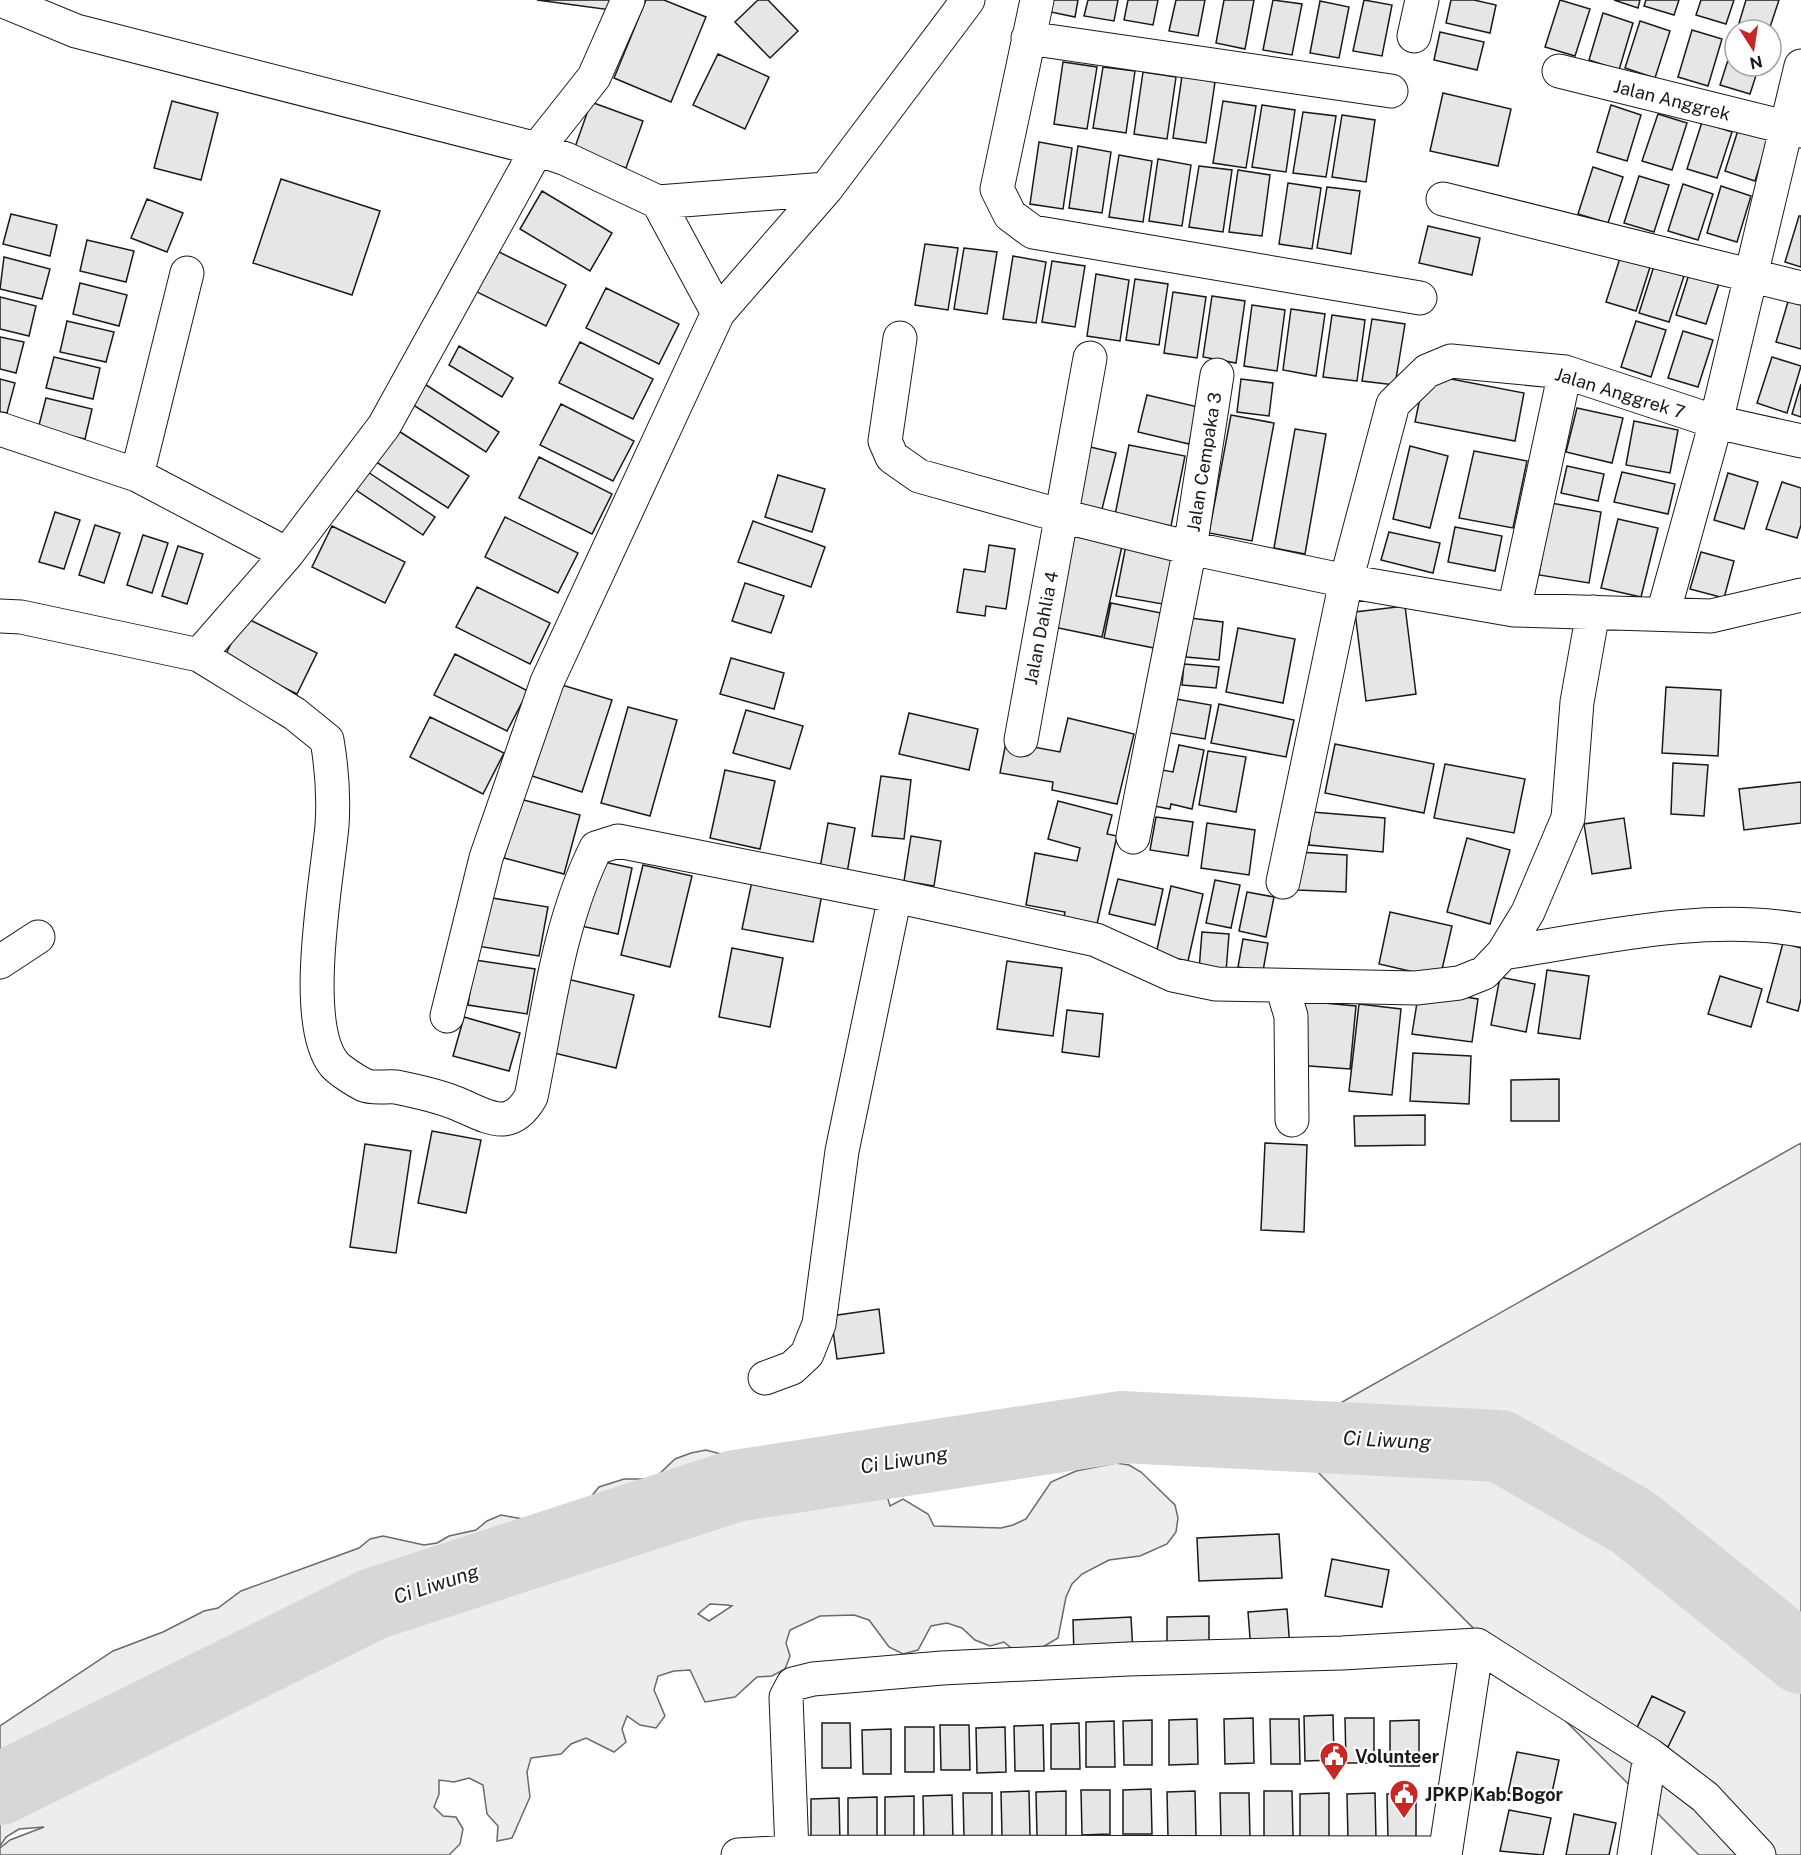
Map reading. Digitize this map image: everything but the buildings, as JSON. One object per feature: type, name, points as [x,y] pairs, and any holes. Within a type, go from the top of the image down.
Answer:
[{"type":"street","points":[[1,0],[76,31],[537,149],[566,159],[658,202],[826,189]]},
{"type":"street","points":[[199,655],[287,554],[384,426],[537,149],[594,77],[628,0]]},
{"type":"street","points":[[447,1016],[486,858],[547,682],[718,313],[826,189],[942,38],[968,0]]},
{"type":"street","points":[[1037,0],[997,189],[1010,215],[1033,232],[1420,297]]},
{"type":"street","points":[[1414,36],[1422,0]]},
{"type":"street","points":[[1028,38],[1391,91]]},
{"type":"street","points":[[1663,614],[1716,422],[1749,277],[1793,130],[1801,66]]},
{"type":"street","name":"Jalan Anggrek","points":[[1559,71],[1793,130]]},
{"type":"street","points":[[1443,199],[1749,277],[1801,288]]},
{"type":"street","points":[[658,202],[718,313]]},
{"type":"street","points":[[137,475],[187,273]]},
{"type":"street","points":[[900,338],[885,427],[885,441],[892,457],[919,476],[1062,516],[1190,548],[1346,581],[1514,610],[1711,616],[1801,595]]},
{"type":"street","name":"Jalan Dahlia 4","points":[[1021,740],[1090,358]]},
{"type":"street","name":"Jalan Anggrek 7","points":[[1346,581],[1394,404],[1427,371],[1451,361],[1565,372],[1716,422],[1801,441]]},
{"type":"street","points":[[1514,610],[1565,372]]},
{"type":"street","name":"Jalan Cempaka 3","points":[[1132,837],[1190,548],[1218,375]]},
{"type":"street","points":[[0,429],[137,475],[287,554]]},
{"type":"street","points":[[1283,882],[1346,581]]},
{"type":"street","points":[[0,616],[21,617],[199,655],[294,714],[327,740],[333,774],[332,805],[319,933],[318,1006],[325,1044],[334,1065],[365,1086],[394,1087],[449,1101],[490,1118],[510,1119],[522,1112],[531,1097],[566,929],[585,870],[596,848],[618,841],[895,896],[1096,940],[1173,975],[1216,984],[1416,988],[1459,983],[1484,973],[1503,953],[1528,912],[1568,818],[1577,702],[1593,612]]},
{"type":"street","points":[[765,1377],[792,1368],[807,1354],[819,1324],[842,1151],[895,896]]},
{"type":"street","points":[[1503,953],[1678,926],[1774,925],[1801,930]]},
{"type":"street","points":[[0,963],[38,937]]},
{"type":"street","points":[[1282,986],[1292,1016],[1292,1120]]},
{"type":"street","points":[[738,1855],[792,1852],[1445,1854],[1477,1645]]},
{"type":"street","points":[[792,1852],[786,1697],[793,1684],[813,1678],[942,1668],[1128,1659],[1342,1653],[1477,1645],[1650,1755],[1705,1797],[1759,1855]]},
{"type":"street","points":[[1634,1855],[1650,1755]]},
{"type":"shaded area","points":[[1801,1143],[1801,1855],[1699,1855],[1282,1436]]},
{"type":"shaded area","points":[[835,1442],[849,1442],[863,1447],[875,1456],[890,1506],[903,1499],[928,1514],[934,1526],[1001,1528],[1026,1519],[1051,1482],[1076,1471],[1116,1463],[1129,1465],[1141,1472],[1175,1505],[1178,1518],[1176,1532],[1167,1544],[1140,1556],[1109,1560],[1082,1574],[1072,1584],[1066,1597],[1058,1638],[1033,1653],[1016,1652],[1004,1642],[990,1646],[975,1640],[962,1628],[947,1623],[931,1626],[918,1650],[903,1654],[889,1647],[869,1620],[854,1615],[820,1616],[790,1630],[786,1643],[790,1656],[785,1669],[772,1676],[757,1677],[735,1697],[705,1702],[690,1670],[674,1671],[658,1676],[654,1690],[665,1716],[656,1728],[640,1725],[627,1716],[622,1729],[626,1742],[614,1752],[586,1738],[571,1744],[561,1754],[531,1758],[527,1772],[530,1797],[512,1838],[497,1841],[498,1826],[487,1814],[483,1785],[469,1778],[454,1782],[439,1780],[439,1794],[434,1807],[443,1816],[456,1817],[463,1829],[460,1844],[449,1855],[0,1855],[0,1848],[10,1840],[44,1827],[19,1829],[6,1837],[0,1846],[0,1726],[113,1651],[163,1632],[204,1611],[218,1608],[241,1591],[359,1548],[370,1539],[383,1536],[424,1545],[437,1543],[449,1536],[476,1530],[487,1521],[501,1515],[528,1520],[543,1528],[556,1530],[570,1523],[599,1487],[624,1479],[654,1479],[675,1459],[691,1453],[706,1450],[747,1461],[793,1456]],"holes":[[[710,1604],[732,1606],[709,1621],[698,1614]]]},
{"type":"waterway","name":"Ci Liwung","points":[[0,1789],[373,1604],[735,1486],[1121,1427],[1500,1446],[1633,1522],[1801,1658]]},
{"type":"place","name":"Volunteer","points":[[1334,1782]]},
{"type":"place","name":"JPKP Kab.Bogor","points":[[1404,1820]]}]
